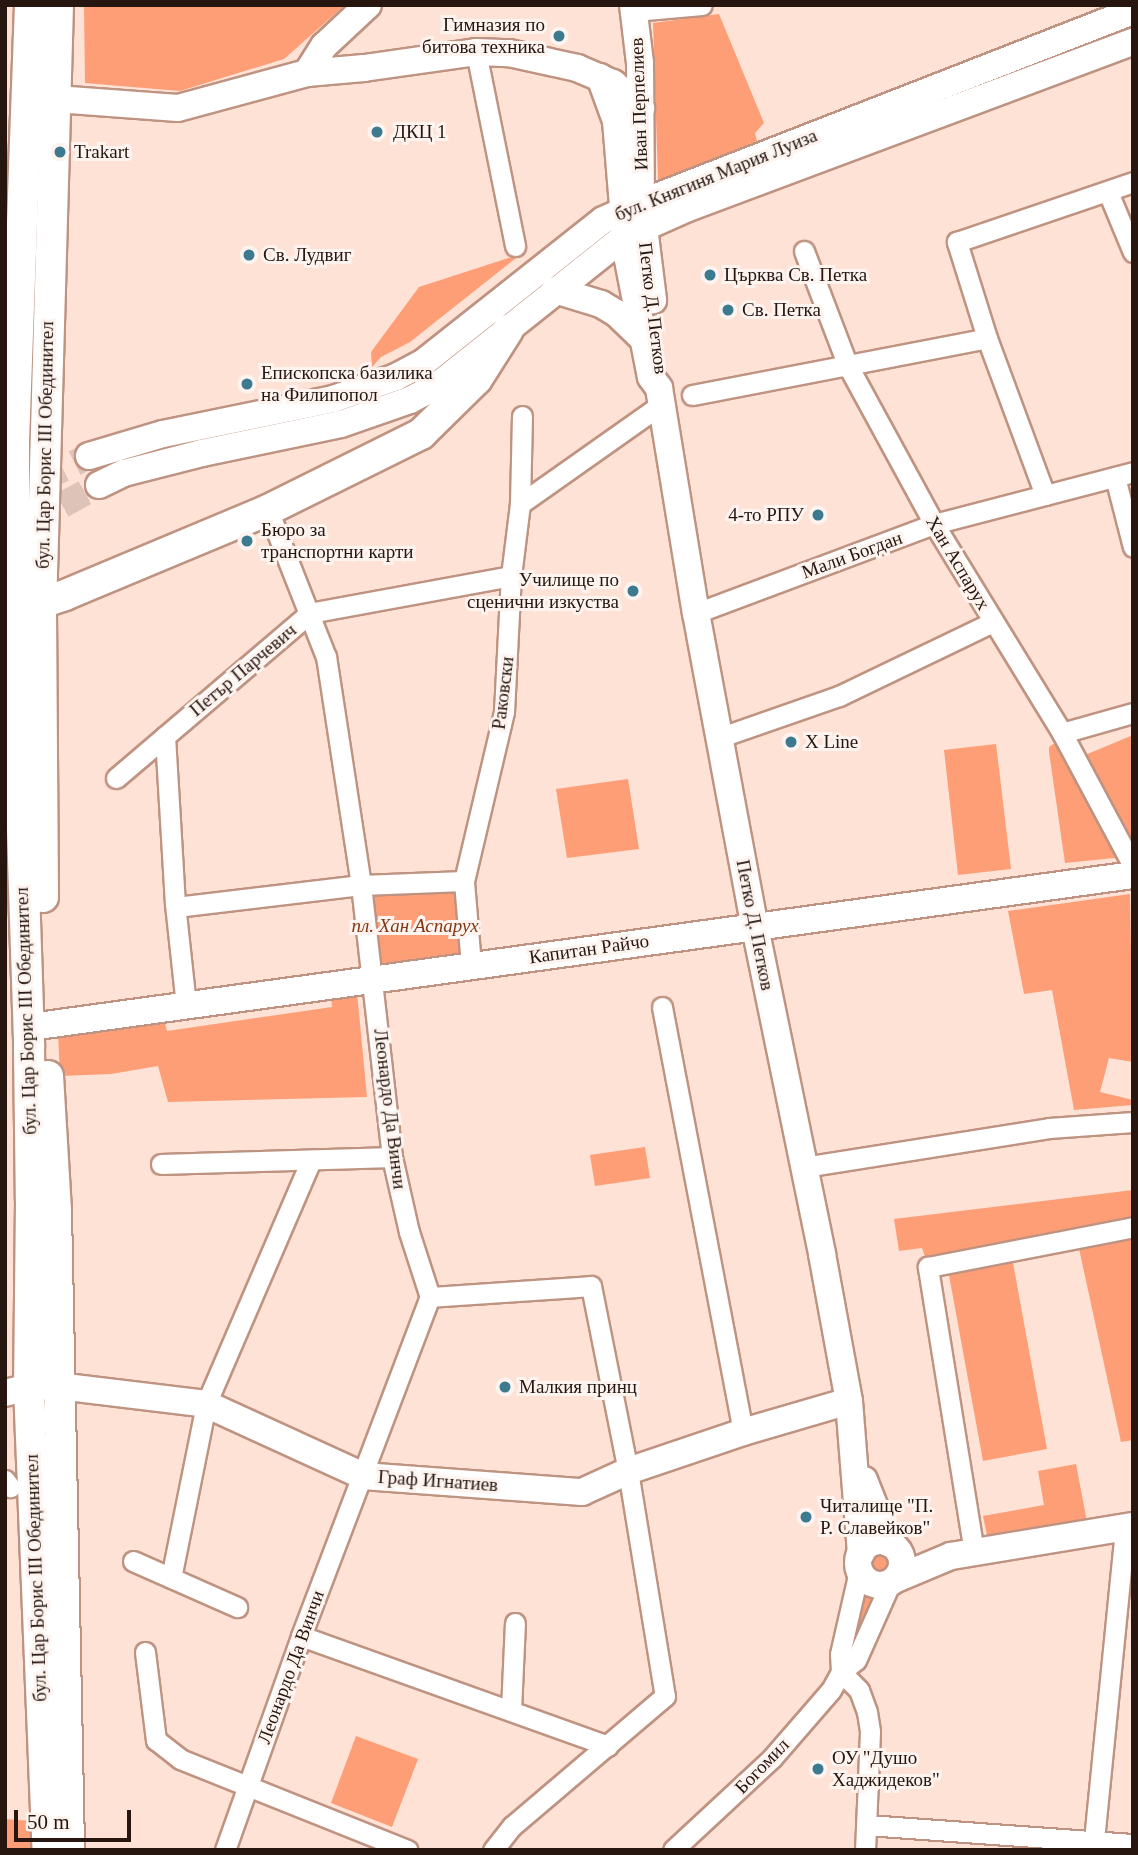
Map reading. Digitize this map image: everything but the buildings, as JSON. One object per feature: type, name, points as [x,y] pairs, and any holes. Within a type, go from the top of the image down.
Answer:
[{"type":"main road","name":"бул. Цар Борис III Обединител","points":[[30,5],[41,603],[45,1025],[56,1211],[31,1389],[69,1850]]},
{"type":"main road","name":"бул. Цар Борис III Обединител","points":[[48,1850],[31,1389],[29,1047],[14,588],[14,442],[30,97],[58,5]]},
{"type":"main road","points":[[14,588],[27,603],[41,603],[268,510],[421,434],[477,379],[508,330]]},
{"type":"street","points":[[307,72],[324,46],[368,5]]},
{"type":"street","points":[[633,8],[702,5]]},
{"type":"street","name":"Иван Перпелиев","points":[[633,8],[641,108],[633,219]]},
{"type":"street","name":"бул. Княгиня Мария Луиза","points":[[99,485],[124,473],[202,453],[341,424],[382,412],[438,384],[508,330],[633,219],[1133,11]]},
{"type":"street","name":"бул. Княгиня Мария Луиза","points":[[89,456],[163,434],[333,399],[396,377],[424,362],[603,220],[633,219],[1133,43]]},
{"type":"street","points":[[30,97],[178,108],[307,72],[364,68],[476,52],[539,58],[600,77],[623,90],[641,108]]},
{"type":"street","points":[[476,52],[515,246]]},
{"type":"street","name":"Иван Перпелиев","points":[[600,77],[613,104],[633,219]]},
{"type":"street","points":[[1045,495],[987,338],[957,242],[1133,182]]},
{"type":"street","points":[[1108,192],[1133,251]]},
{"type":"street","name":"Петко Д. Петков","points":[[633,219],[642,338],[652,377],[661,396],[696,613],[849,1401],[856,1461],[860,1562]]},
{"type":"street","name":"Петко Д. Петков","points":[[633,219],[664,378],[661,396]]},
{"type":"street","name":"Хан Аспарух","points":[[804,251],[848,366],[934,524],[1062,733],[1133,866]]},
{"type":"street","points":[[555,290],[601,304],[616,313],[642,338]]},
{"type":"street","points":[[692,396],[987,338]]},
{"type":"street","points":[[520,504],[661,396]]},
{"type":"street","name":"Раковски","points":[[471,965],[464,881],[504,712],[511,576],[520,504],[522,416]]},
{"type":"street","points":[[1124,475],[1133,547]]},
{"type":"street","name":"Мали Богдан","points":[[696,613],[934,524],[1124,475]]},
{"type":"street","name":"Леонардо Да Винчи","points":[[225,1850],[300,1636],[430,1297],[409,1231],[392,1157],[361,885],[326,657],[268,510]]},
{"type":"street","name":"Петър Парчевич","points":[[116,778],[310,613],[511,576]]},
{"type":"street","points":[[721,737],[839,696],[993,622]]},
{"type":"street","points":[[1062,733],[1133,713]]},
{"type":"street","points":[[165,736],[176,907],[186,1006]]},
{"type":"street","name":"Капитан Райчо","points":[[45,1025],[1133,875]]},
{"type":"street","points":[[176,907],[361,885],[464,881]]},
{"type":"street","points":[[662,1007],[743,1432]]},
{"type":"street","points":[[803,1167],[1049,1128],[1133,1122]]},
{"type":"street","points":[[161,1164],[392,1157]]},
{"type":"street","points":[[171,1578],[206,1404],[311,1160]]},
{"type":"street","points":[[963,1554],[928,1267],[1133,1227]]},
{"type":"street","points":[[430,1297],[591,1286],[628,1471],[665,1696],[512,1826],[493,1850]]},
{"type":"street","name":"Граф Игнатиев","points":[[31,1389],[206,1404],[363,1476],[582,1492],[628,1471],[743,1432],[849,1401]]},
{"type":"street","name":"Петко Д. Петков","points":[[856,1461],[893,1546]]},
{"type":"street","points":[[963,1554],[873,1543],[860,1562],[872,1584],[893,1581],[963,1554],[1129,1527],[1093,1846]]},
{"type":"street","points":[[893,1546],[902,1563],[893,1581]]},
{"type":"street","points":[[133,1561],[237,1607]]},
{"type":"street","name":"Богомил","points":[[841,1672],[840,1654],[860,1562]]},
{"type":"street","name":"Богомил","points":[[673,1850],[772,1758],[831,1690],[841,1672],[856,1660],[893,1581]]},
{"type":"street","points":[[511,1710],[515,1623]]},
{"type":"street","points":[[300,1636],[608,1746]]},
{"type":"street","points":[[145,1652],[156,1740],[180,1759],[407,1850]]},
{"type":"street","points":[[841,1672],[859,1690],[867,1712],[865,1850]]},
{"type":"street","points":[[867,1825],[1093,1846],[1133,1844]]},
{"type":"green space","points":[[84,5],[345,5],[284,59],[180,91],[85,83]]},
{"type":"green space","points":[[719,14],[764,123],[755,133],[757,141],[658,181],[653,23]]},
{"type":"green space","points":[[521,254],[410,342],[381,357],[372,367],[371,352],[419,287]]},
{"type":"green space","points":[[1133,735],[1133,844],[1085,755]]},
{"type":"green space","points":[[1061,739],[1124,857],[1065,863],[1049,752],[1049,747]]},
{"type":"green space","points":[[996,744],[1011,869],[958,875],[944,750]]},
{"type":"green space","points":[[628,779],[639,849],[567,858],[556,789]]},
{"type":"green space","name":"пл. Хан Аспарух","points":[[458,884],[463,961],[377,966],[371,892]]},
{"type":"green space","points":[[1130,894],[1133,1062],[1109,1058],[1100,1092],[1133,1100],[1133,1108],[1132,1105],[1074,1110],[1052,990],[1024,994],[1008,911]]},
{"type":"green space","points":[[357,992],[367,1097],[168,1102],[158,1066],[111,1074],[60,1076],[58,1033],[164,1019],[167,1031],[332,1007],[331,995]]},
{"type":"green space","points":[[645,1147],[650,1178],[595,1186],[590,1155]]},
{"type":"green space","points":[[1133,1190],[1133,1221],[928,1265],[922,1248],[899,1251],[894,1219]]},
{"type":"green space","points":[[1133,1232],[1133,1440],[1121,1442],[1078,1244]]},
{"type":"green space","points":[[1013,1263],[1047,1449],[983,1461],[949,1275]]},
{"type":"green space","points":[[1076,1464],[1087,1522],[988,1540],[983,1516],[1044,1505],[1038,1471]]},
{"type":"green space","points":[[881,1548],[893,1552],[897,1564],[893,1576],[881,1580],[869,1576],[865,1564],[869,1552]]},
{"type":"green space","points":[[864,1582],[884,1588],[845,1664]]},
{"type":"green space","points":[[356,1736],[418,1759],[392,1827],[331,1803]]},
{"type":"green space","points":[[5,1819],[31,1821],[32,1850],[5,1850]]},
{"type":"tunnel","points":[[5,498],[89,456]]},
{"type":"tunnel","points":[[28,524],[99,485]]},
{"type":"place","name":"Гимназия по битова техника","points":[[559,36]]},
{"type":"place","name":"ДКЦ 1","points":[[377,132]]},
{"type":"place","name":"Trakart","points":[[60,152]]},
{"type":"place","name":"Св. Лудвиг","points":[[249,255]]},
{"type":"place","name":"Църква Св. Петка","points":[[710,275]]},
{"type":"place","name":"Св. Петка","points":[[728,310]]},
{"type":"place","name":"Епископска базилика на Филипопол","points":[[247,384]]},
{"type":"place","name":"4-то РПУ","points":[[818,515]]},
{"type":"place","name":"Бюро за транспортни карти","points":[[247,541]]},
{"type":"place","name":"Училище по сценични изкуства","points":[[633,591]]},
{"type":"place","name":"X Line","points":[[791,742]]},
{"type":"place","name":"Малкия принц","points":[[505,1387]]},
{"type":"place","name":"Читалище \"П. Р. Славейков\"","points":[[806,1517]]},
{"type":"place","name":"ОУ \"Душо Хаджидеков\"","points":[[818,1769]]}]
